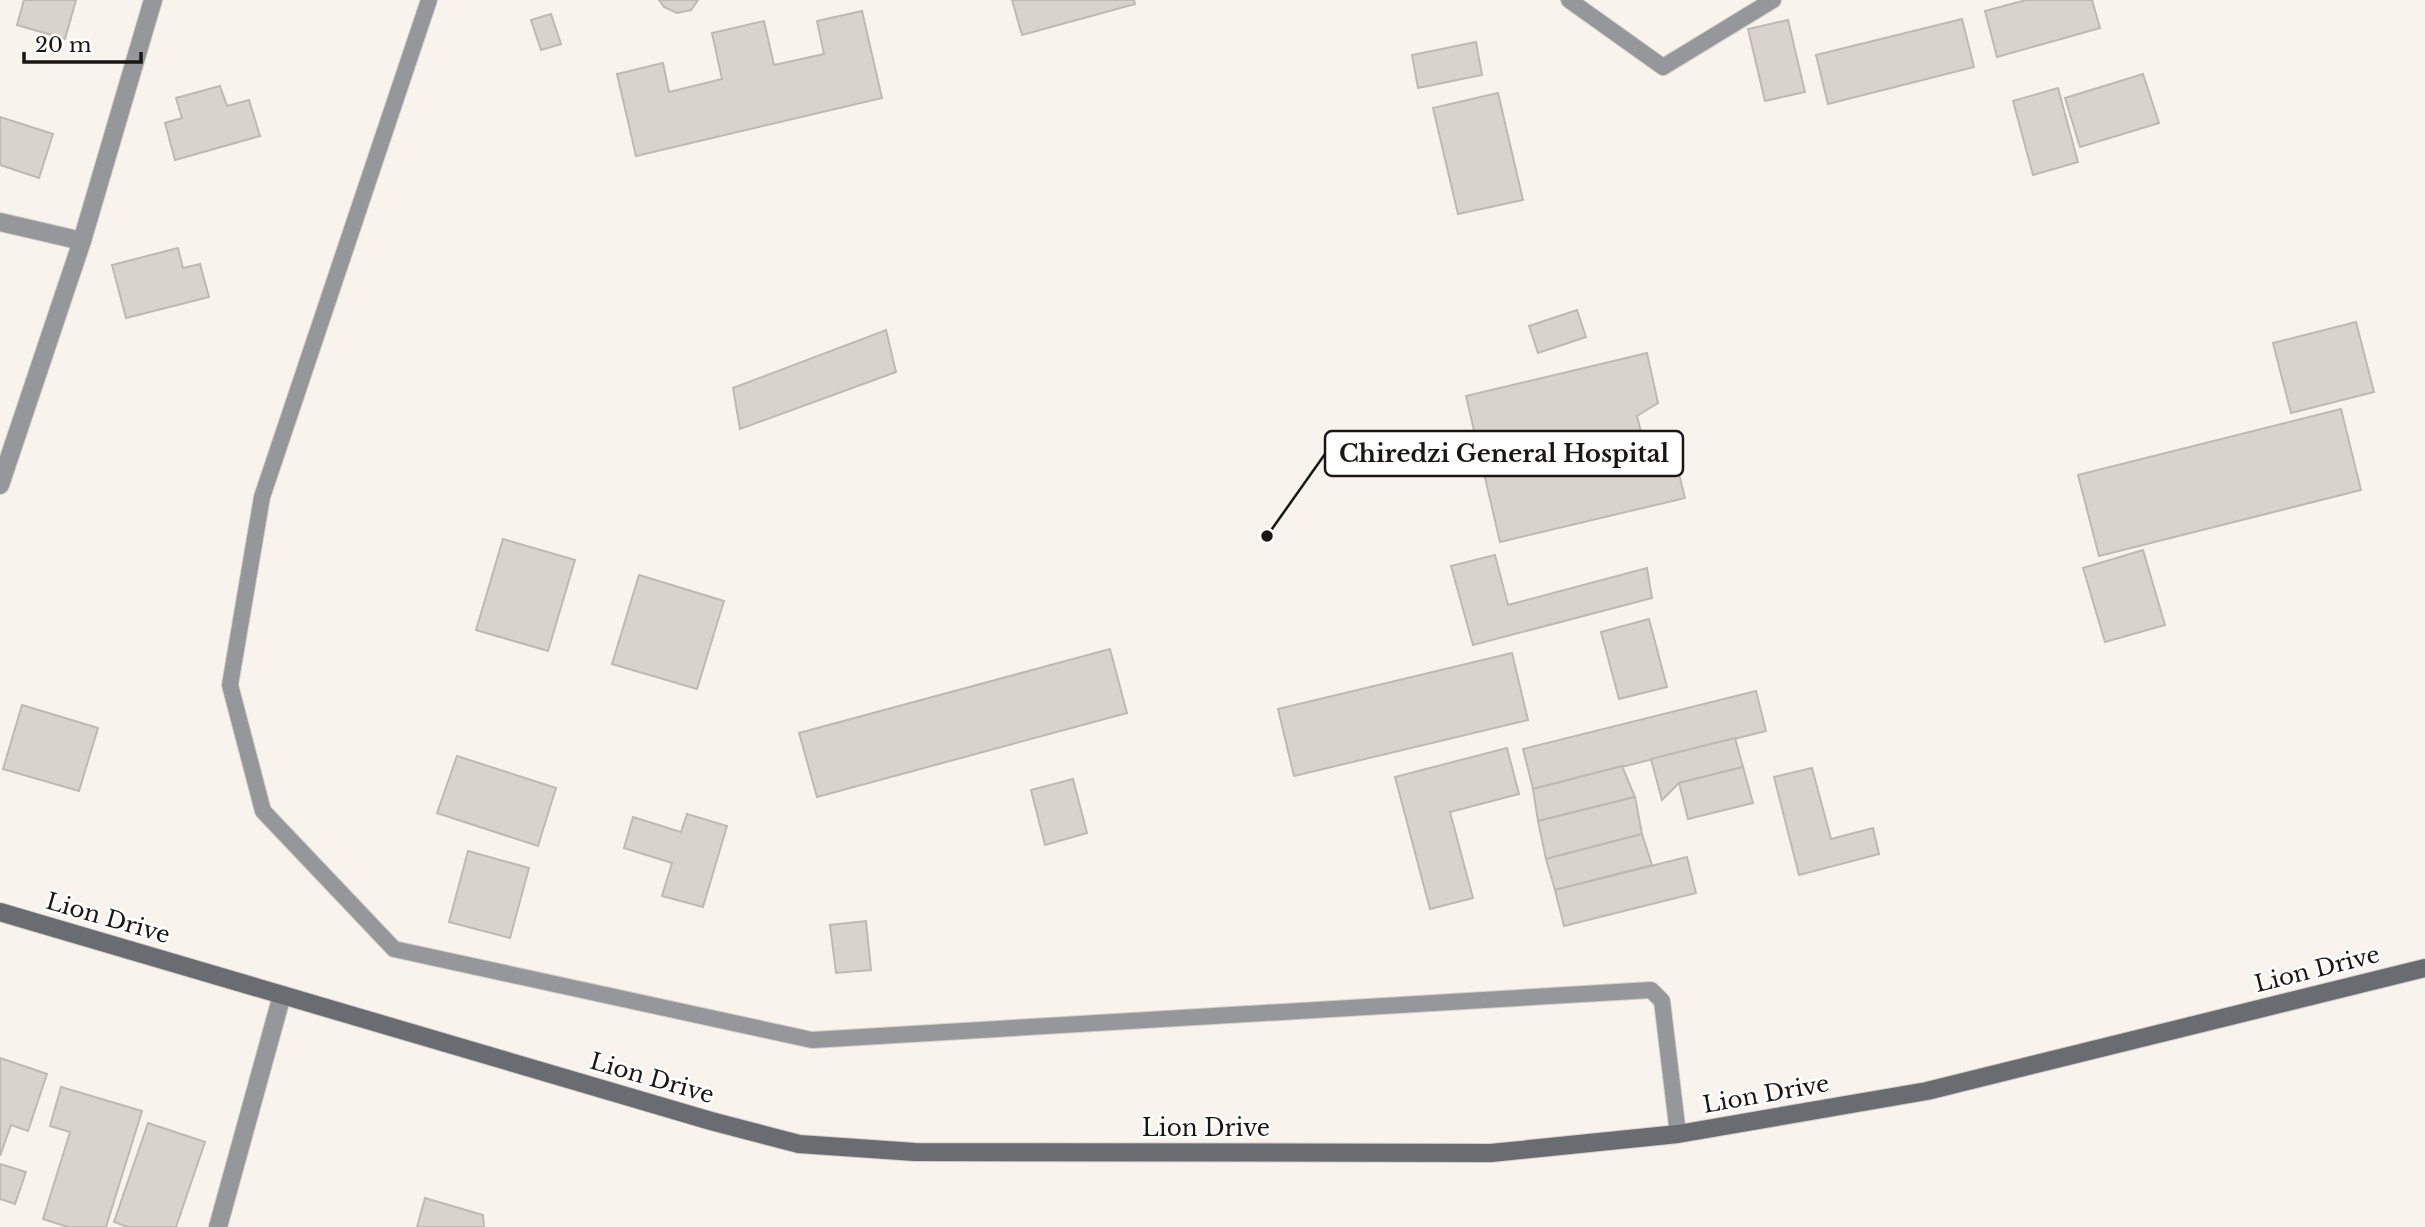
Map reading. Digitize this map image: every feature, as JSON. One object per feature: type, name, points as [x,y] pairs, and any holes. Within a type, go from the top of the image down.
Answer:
[{"type":"street","points":[[0,485],[82,242],[153,0]]},
{"type":"street","points":[[0,222],[82,242]]},
{"type":"street","name":"Lion Drive","points":[[0,912],[697,1117],[800,1144],[915,1152],[1491,1153],[1678,1134],[1927,1091],[2425,968]]},
{"type":"street","points":[[218,1227],[282,995]]},
{"type":"lane","points":[[429,0],[262,497],[230,685],[263,811],[394,949],[812,1040],[1651,990],[1662,1001],[1678,1134]]},
{"type":"lane","points":[[1569,0],[1663,67],[1773,0]]},
{"type":"building","points":[[24,0],[76,0],[65,39],[17,25]]},
{"type":"building","points":[[659,0],[698,0],[691,10],[677,13],[664,7]]},
{"type":"building","points":[[1012,0],[1134,0],[1135,4],[1022,35]]},
{"type":"building","points":[[2026,0],[2092,0],[2100,28],[1997,57],[1985,11]]},
{"type":"building","points":[[862,11],[882,98],[636,156],[617,74],[663,63],[669,92],[722,79],[712,33],[764,21],[774,65],[824,54],[817,21]]},
{"type":"building","points":[[551,14],[561,44],[541,50],[531,20]]},
{"type":"building","points":[[1962,19],[1974,67],[1828,104],[1816,55]]},
{"type":"building","points":[[1788,20],[1805,92],[1765,101],[1748,29]]},
{"type":"building","points":[[1476,42],[1482,75],[1418,88],[1412,55]]},
{"type":"building","points":[[2143,74],[2159,123],[2080,147],[2065,98]]},
{"type":"building","points":[[220,86],[227,106],[249,100],[260,136],[175,160],[165,123],[182,118],[176,98]]},
{"type":"building","points":[[2058,88],[2078,162],[2033,175],[2013,101]]},
{"type":"building","points":[[1498,93],[1523,200],[1458,214],[1433,108]]},
{"type":"building","points":[[0,117],[53,134],[39,178],[0,165]]},
{"type":"building","points":[[178,248],[183,268],[200,264],[209,297],[126,318],[112,265]]},
{"type":"building","points":[[1577,310],[1586,337],[1538,353],[1529,326]]},
{"type":"building","points":[[2356,322],[2374,392],[2291,413],[2273,343]]},
{"type":"building","points":[[886,330],[896,372],[740,429],[733,388]]},
{"type":"building","points":[[1647,353],[1658,403],[1637,416],[1647,456],[1673,450],[1685,498],[1500,542],[1466,396]]},
{"type":"building","points":[[2341,409],[2361,490],[2099,556],[2078,475]]},
{"type":"building","points":[[503,539],[575,560],[548,651],[476,630]]},
{"type":"building","points":[[2143,550],[2165,625],[2105,642],[2083,568]]},
{"type":"building","points":[[1495,555],[1508,605],[1647,568],[1652,598],[1473,645],[1451,566]]},
{"type":"building","points":[[639,575],[724,601],[697,689],[612,664]]},
{"type":"building","points":[[1649,619],[1667,687],[1619,699],[1601,632]]},
{"type":"building","points":[[1110,649],[1127,713],[817,797],[799,733]]},
{"type":"building","points":[[1512,653],[1528,720],[1294,776],[1278,709]]},
{"type":"building","points":[[1756,691],[1766,731],[1533,789],[1523,749]]},
{"type":"building","points":[[22,705],[98,728],[79,791],[3,769]]},
{"type":"building","points":[[1735,738],[1743,767],[1679,783],[1662,800],[1651,759]]},
{"type":"building","points":[[1507,748],[1519,794],[1450,812],[1473,898],[1430,909],[1395,777]]},
{"type":"building","points":[[457,756],[556,788],[538,846],[437,813]]},
{"type":"building","points":[[1622,766],[1635,797],[1538,821],[1533,789]]},
{"type":"building","points":[[1743,767],[1753,803],[1688,819],[1679,783]]},
{"type":"building","points":[[1812,768],[1831,839],[1873,828],[1879,854],[1799,875],[1774,777]]},
{"type":"building","points":[[1073,779],[1087,833],[1045,845],[1031,790]]},
{"type":"building","points":[[1635,797],[1642,834],[1546,859],[1538,821]]},
{"type":"building","points":[[687,814],[727,826],[703,907],[662,896],[672,863],[624,848],[633,817],[681,832]]},
{"type":"building","points":[[1642,834],[1652,865],[1555,890],[1546,859]]},
{"type":"building","points":[[468,851],[529,868],[510,938],[449,922]]},
{"type":"building","points":[[1687,857],[1696,893],[1564,926],[1555,890]]},
{"type":"building","points":[[866,921],[871,970],[836,973],[830,925]]},
{"type":"building","points":[[0,1058],[47,1074],[28,1131],[11,1125],[0,1156]]},
{"type":"building","points":[[61,1087],[142,1111],[106,1227],[68,1227],[43,1219],[70,1132],[50,1126]]},
{"type":"building","points":[[148,1123],[205,1142],[176,1227],[128,1227],[114,1222]]},
{"type":"building","points":[[0,1164],[26,1172],[15,1204],[0,1199]]},
{"type":"building","points":[[425,1198],[483,1215],[484,1227],[417,1227]]},
{"type":"place","name":"Chiredzi General Hospital","points":[[1267,536]]}]
